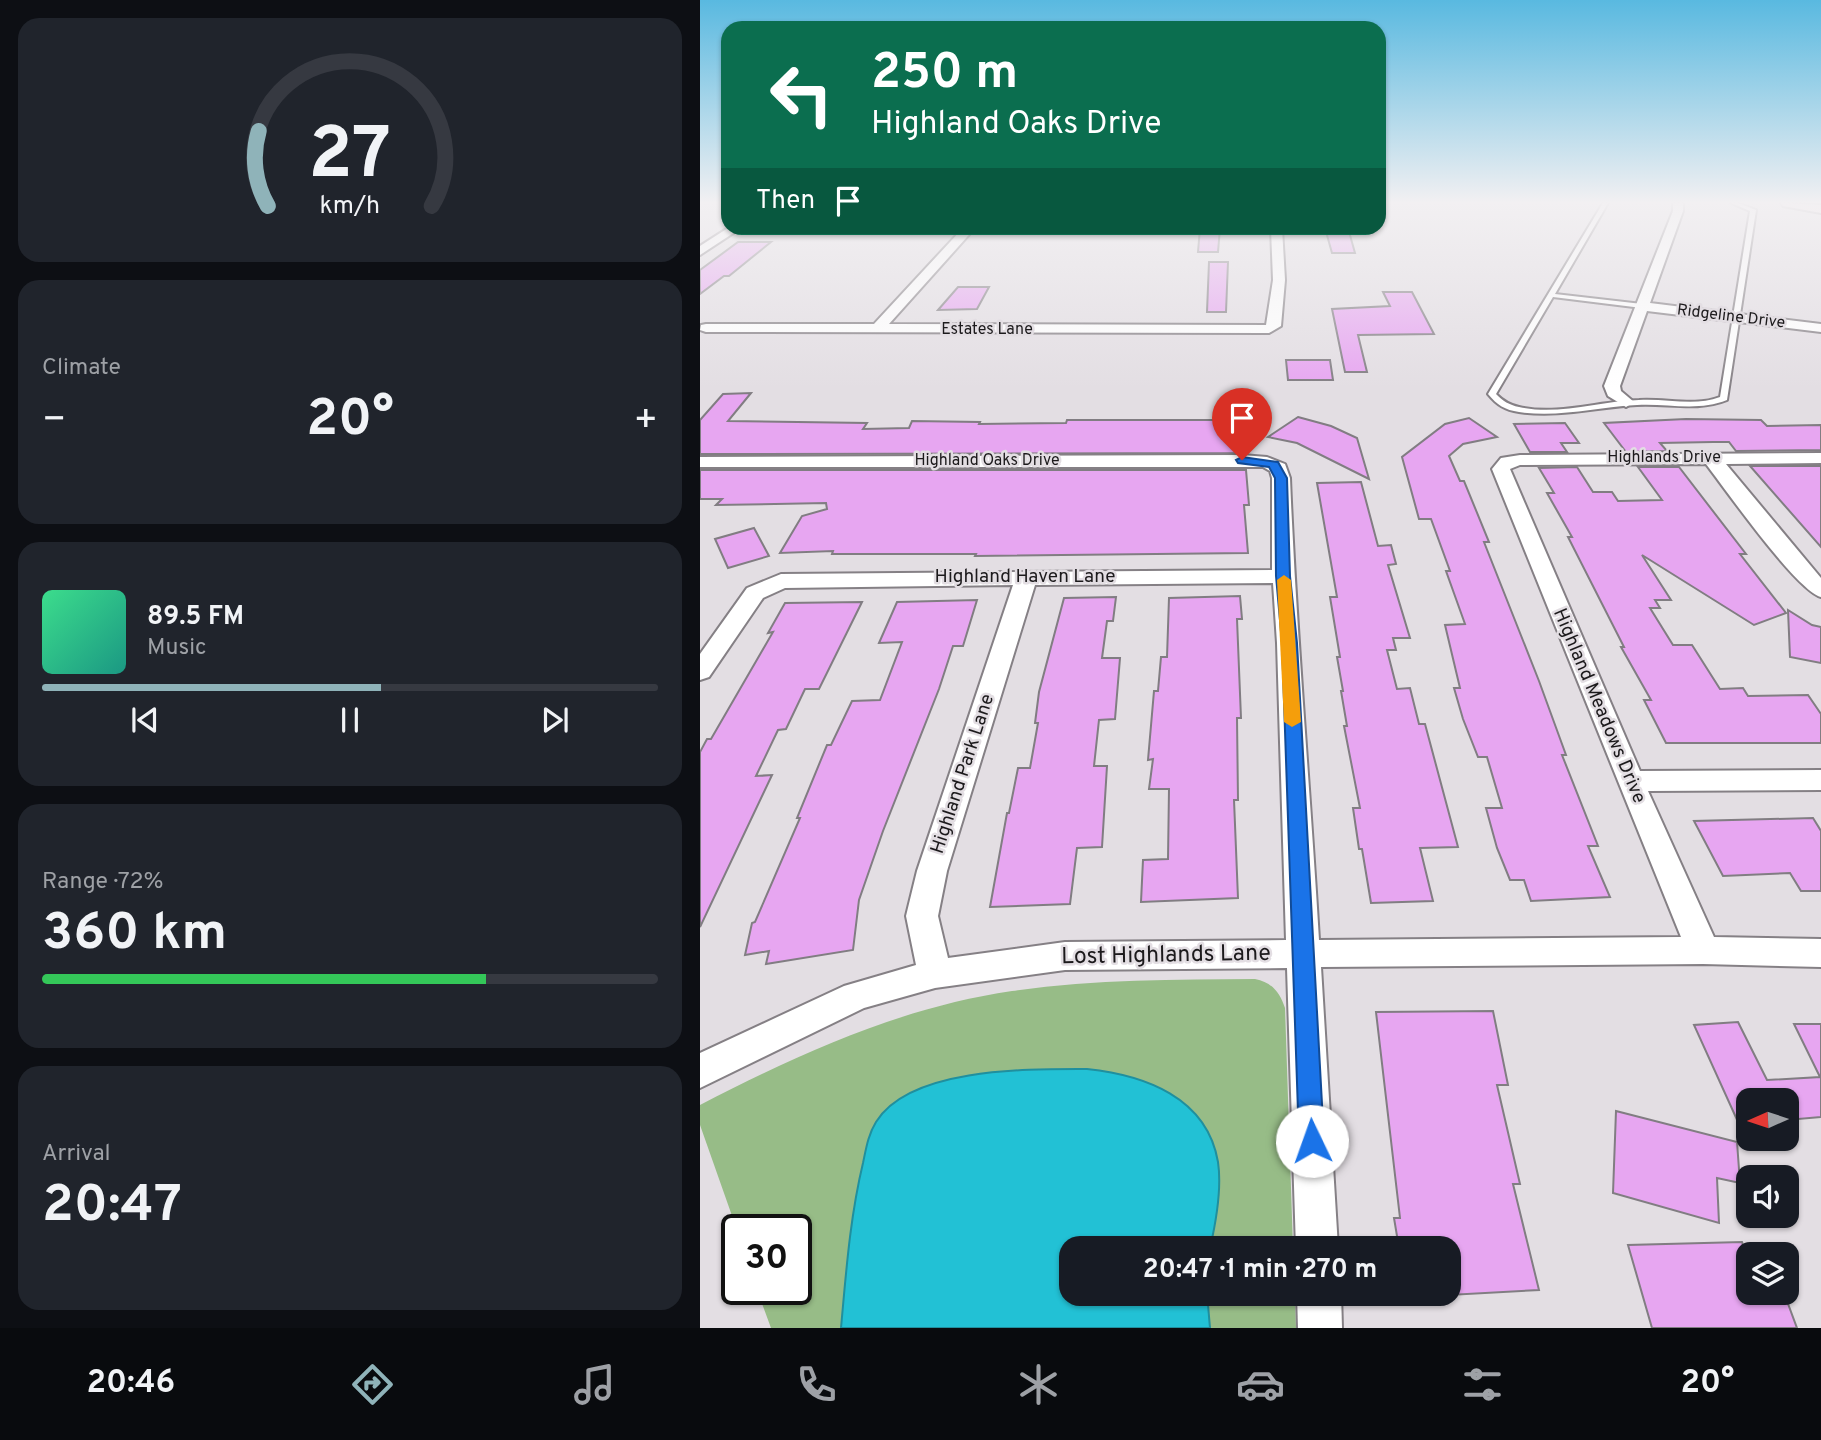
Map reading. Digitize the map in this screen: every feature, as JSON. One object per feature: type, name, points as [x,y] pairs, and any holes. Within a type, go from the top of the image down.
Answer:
[{"type":"street","points":[[876,330],[935,265]]},
{"type":"street","name":"Estates Lane","points":[[706,328],[1269,329],[1274,326],[1278,265]]},
{"type":"street","points":[[1626,402],[1614,393],[1612,386],[1658,265]]},
{"type":"street","name":"Ridgeline Drive","points":[[1642,306],[1821,328]]},
{"type":"street","points":[[1711,458],[1807,578],[1821,590]]},
{"type":"street","name":"Highlands Drive","points":[[1507,462],[1535,459],[1821,458]]},
{"type":"street","name":"Highland Oaks Drive","points":[[700,462],[1242,460],[1273,464],[1281,478],[1283,576]]},
{"type":"street","name":"Highland Meadows Drive","points":[[1507,462],[1501,469],[1629,781],[1703,950]]},
{"type":"street","points":[[1283,576],[1289,643],[1316,1236]]},
{"type":"street","name":"Highland Haven Lane","points":[[700,672],[748,602],[767,586],[781,581],[1283,576]]},
{"type":"street","name":"Highland Park Lane","points":[[935,974],[922,916],[932,871],[1026,578]]},
{"type":"street","points":[[1629,781],[1821,780]]},
{"type":"street","name":"Lost Highlands Lane","points":[[700,1071],[856,996],[935,974],[1065,956],[1703,950],[1821,953]]},
{"type":"street","points":[[1319,1306],[1320,1328]]},
{"type":"lane","points":[[1569,265],[1492,394],[1504,405],[1531,411],[1586,410],[1626,402],[1709,403],[1724,398],[1744,265]]},
{"type":"lane","points":[[1551,295],[1642,306]]},
{"type":"green space","points":[[1255,979],[1266,983],[1281,998],[1285,1008],[1293,1236],[1059,1236],[1059,1306],[1295,1306],[1296,1328],[771,1328],[763,1305],[812,1305],[812,1214],[731,1214],[700,1125],[700,1105],[851,1035],[931,1008],[1012,991],[1133,981]]},
{"type":"water","points":[[1087,1069],[1109,1072],[1151,1084],[1170,1093],[1201,1121],[1212,1140],[1218,1162],[1219,1194],[1212,1236],[1059,1236],[1059,1306],[1208,1306],[1210,1328],[841,1328],[852,1224],[866,1147],[876,1122],[892,1104],[915,1091],[943,1081],[1004,1071]]},
{"type":"building","points":[[707,265],[743,265],[700,294],[700,270]]},
{"type":"building","points":[[1209,265],[1228,265],[1226,312],[1207,312]]},
{"type":"building","points":[[958,287],[989,287],[977,309],[938,310]]},
{"type":"building","points":[[1383,292],[1412,292],[1434,334],[1358,335],[1367,372],[1345,372],[1332,309],[1390,306]]},
{"type":"building","points":[[1286,360],[1330,360],[1333,380],[1288,380]]},
{"type":"building","points":[[751,393],[728,421],[867,423],[863,429],[909,428],[912,421],[980,422],[979,424],[1066,423],[1067,420],[1214,420],[1214,425],[1253,424],[1255,443],[1243,443],[1244,453],[700,454],[700,420],[723,394]]},
{"type":"building","points":[[1298,417],[1331,426],[1357,438],[1369,479],[1297,443],[1268,437]]},
{"type":"building","points":[[1469,418],[1497,437],[1463,444],[1449,456],[1460,481],[1464,481],[1489,542],[1484,542],[1539,681],[1566,755],[1562,755],[1598,846],[1588,846],[1610,897],[1531,901],[1524,880],[1510,880],[1497,848],[1486,808],[1502,808],[1487,757],[1478,757],[1463,719],[1454,688],[1460,688],[1445,625],[1465,624],[1431,519],[1419,519],[1402,457],[1445,424]]},
{"type":"building","points":[[1686,419],[1761,420],[1767,426],[1821,425],[1821,450],[1736,451],[1729,442],[1713,442],[1660,443],[1667,451],[1626,452],[1604,423]]},
{"type":"building","points":[[1565,423],[1579,443],[1561,443],[1567,452],[1530,452],[1514,424]]},
{"type":"building","points":[[1750,466],[1821,466],[1821,547]]},
{"type":"building","points":[[1577,467],[1593,492],[1612,492],[1618,501],[1662,500],[1638,467],[1679,467],[1746,554],[1740,554],[1786,613],[1754,625],[1642,555],[1671,600],[1655,600],[1660,608],[1650,608],[1673,645],[1692,645],[1720,689],[1743,688],[1748,696],[1808,695],[1821,714],[1821,743],[1666,743],[1644,700],[1651,700],[1621,647],[1624,647],[1568,537],[1572,537],[1547,493],[1554,493],[1539,468]]},
{"type":"building","points":[[700,470],[1246,470],[1249,505],[1244,505],[1248,553],[975,556],[976,554],[832,554],[833,551],[780,553],[802,516],[827,509],[826,503],[716,505],[722,499],[700,499]]},
{"type":"building","points":[[1361,482],[1378,546],[1391,545],[1396,564],[1388,565],[1410,638],[1393,638],[1396,650],[1387,650],[1397,689],[1410,688],[1419,724],[1425,724],[1458,847],[1420,848],[1433,901],[1371,903],[1362,849],[1359,849],[1353,808],[1360,808],[1344,726],[1347,726],[1337,657],[1340,657],[1330,597],[1337,597],[1317,483]]},
{"type":"building","points":[[754,528],[769,556],[728,568],[715,539]]},
{"type":"building","points":[[1240,596],[1242,619],[1237,619],[1241,718],[1237,718],[1238,800],[1234,800],[1238,898],[1141,902],[1143,860],[1168,859],[1169,789],[1149,789],[1153,759],[1148,760],[1154,691],[1158,691],[1161,657],[1167,657],[1169,598]]},
{"type":"building","points":[[1116,597],[1113,621],[1107,621],[1102,658],[1120,658],[1115,719],[1099,720],[1094,766],[1107,766],[1102,847],[1077,848],[1070,904],[990,907],[1018,768],[1030,768],[1038,723],[1035,723],[1039,692],[1064,598]]},
{"type":"building","points":[[977,600],[963,646],[953,646],[939,689],[883,831],[859,900],[853,950],[766,964],[769,951],[745,955],[752,923],[755,922],[800,818],[797,818],[827,745],[831,745],[852,701],[880,700],[902,642],[879,643],[897,602]]},
{"type":"building","points":[[862,602],[819,689],[805,689],[786,729],[778,730],[756,776],[772,775],[700,927],[700,752],[707,739],[711,739],[773,632],[768,633],[785,603]]},
{"type":"building","points":[[1788,610],[1812,625],[1821,627],[1821,663],[1790,657]]},
{"type":"building","points":[[1813,818],[1821,831],[1821,891],[1801,891],[1790,873],[1723,876],[1694,821]]},
{"type":"building","points":[[1493,1011],[1508,1085],[1497,1085],[1520,1184],[1513,1184],[1539,1290],[1461,1294],[1461,1236],[1397,1236],[1394,1218],[1400,1218],[1376,1012]]},
{"type":"building","points":[[1738,1022],[1767,1080],[1820,1077],[1794,1024],[1821,1024],[1821,1117],[1799,1119],[1799,1088],[1736,1088],[1736,1118],[1694,1025]]},
{"type":"building","points":[[1616,1111],[1736,1142],[1739,1165],[1736,1165],[1736,1182],[1717,1178],[1719,1223],[1613,1193]]},
{"type":"building","points":[[1736,1242],[1736,1305],[1788,1305],[1797,1328],[1652,1328],[1628,1245]]},
{"type":"slow traffic","points":[[1284,580],[1292,722]]},
{"type":"route","points":[[1242,460],[1273,464],[1278,468],[1281,478],[1283,576],[1289,643],[1312,1141]]}]
